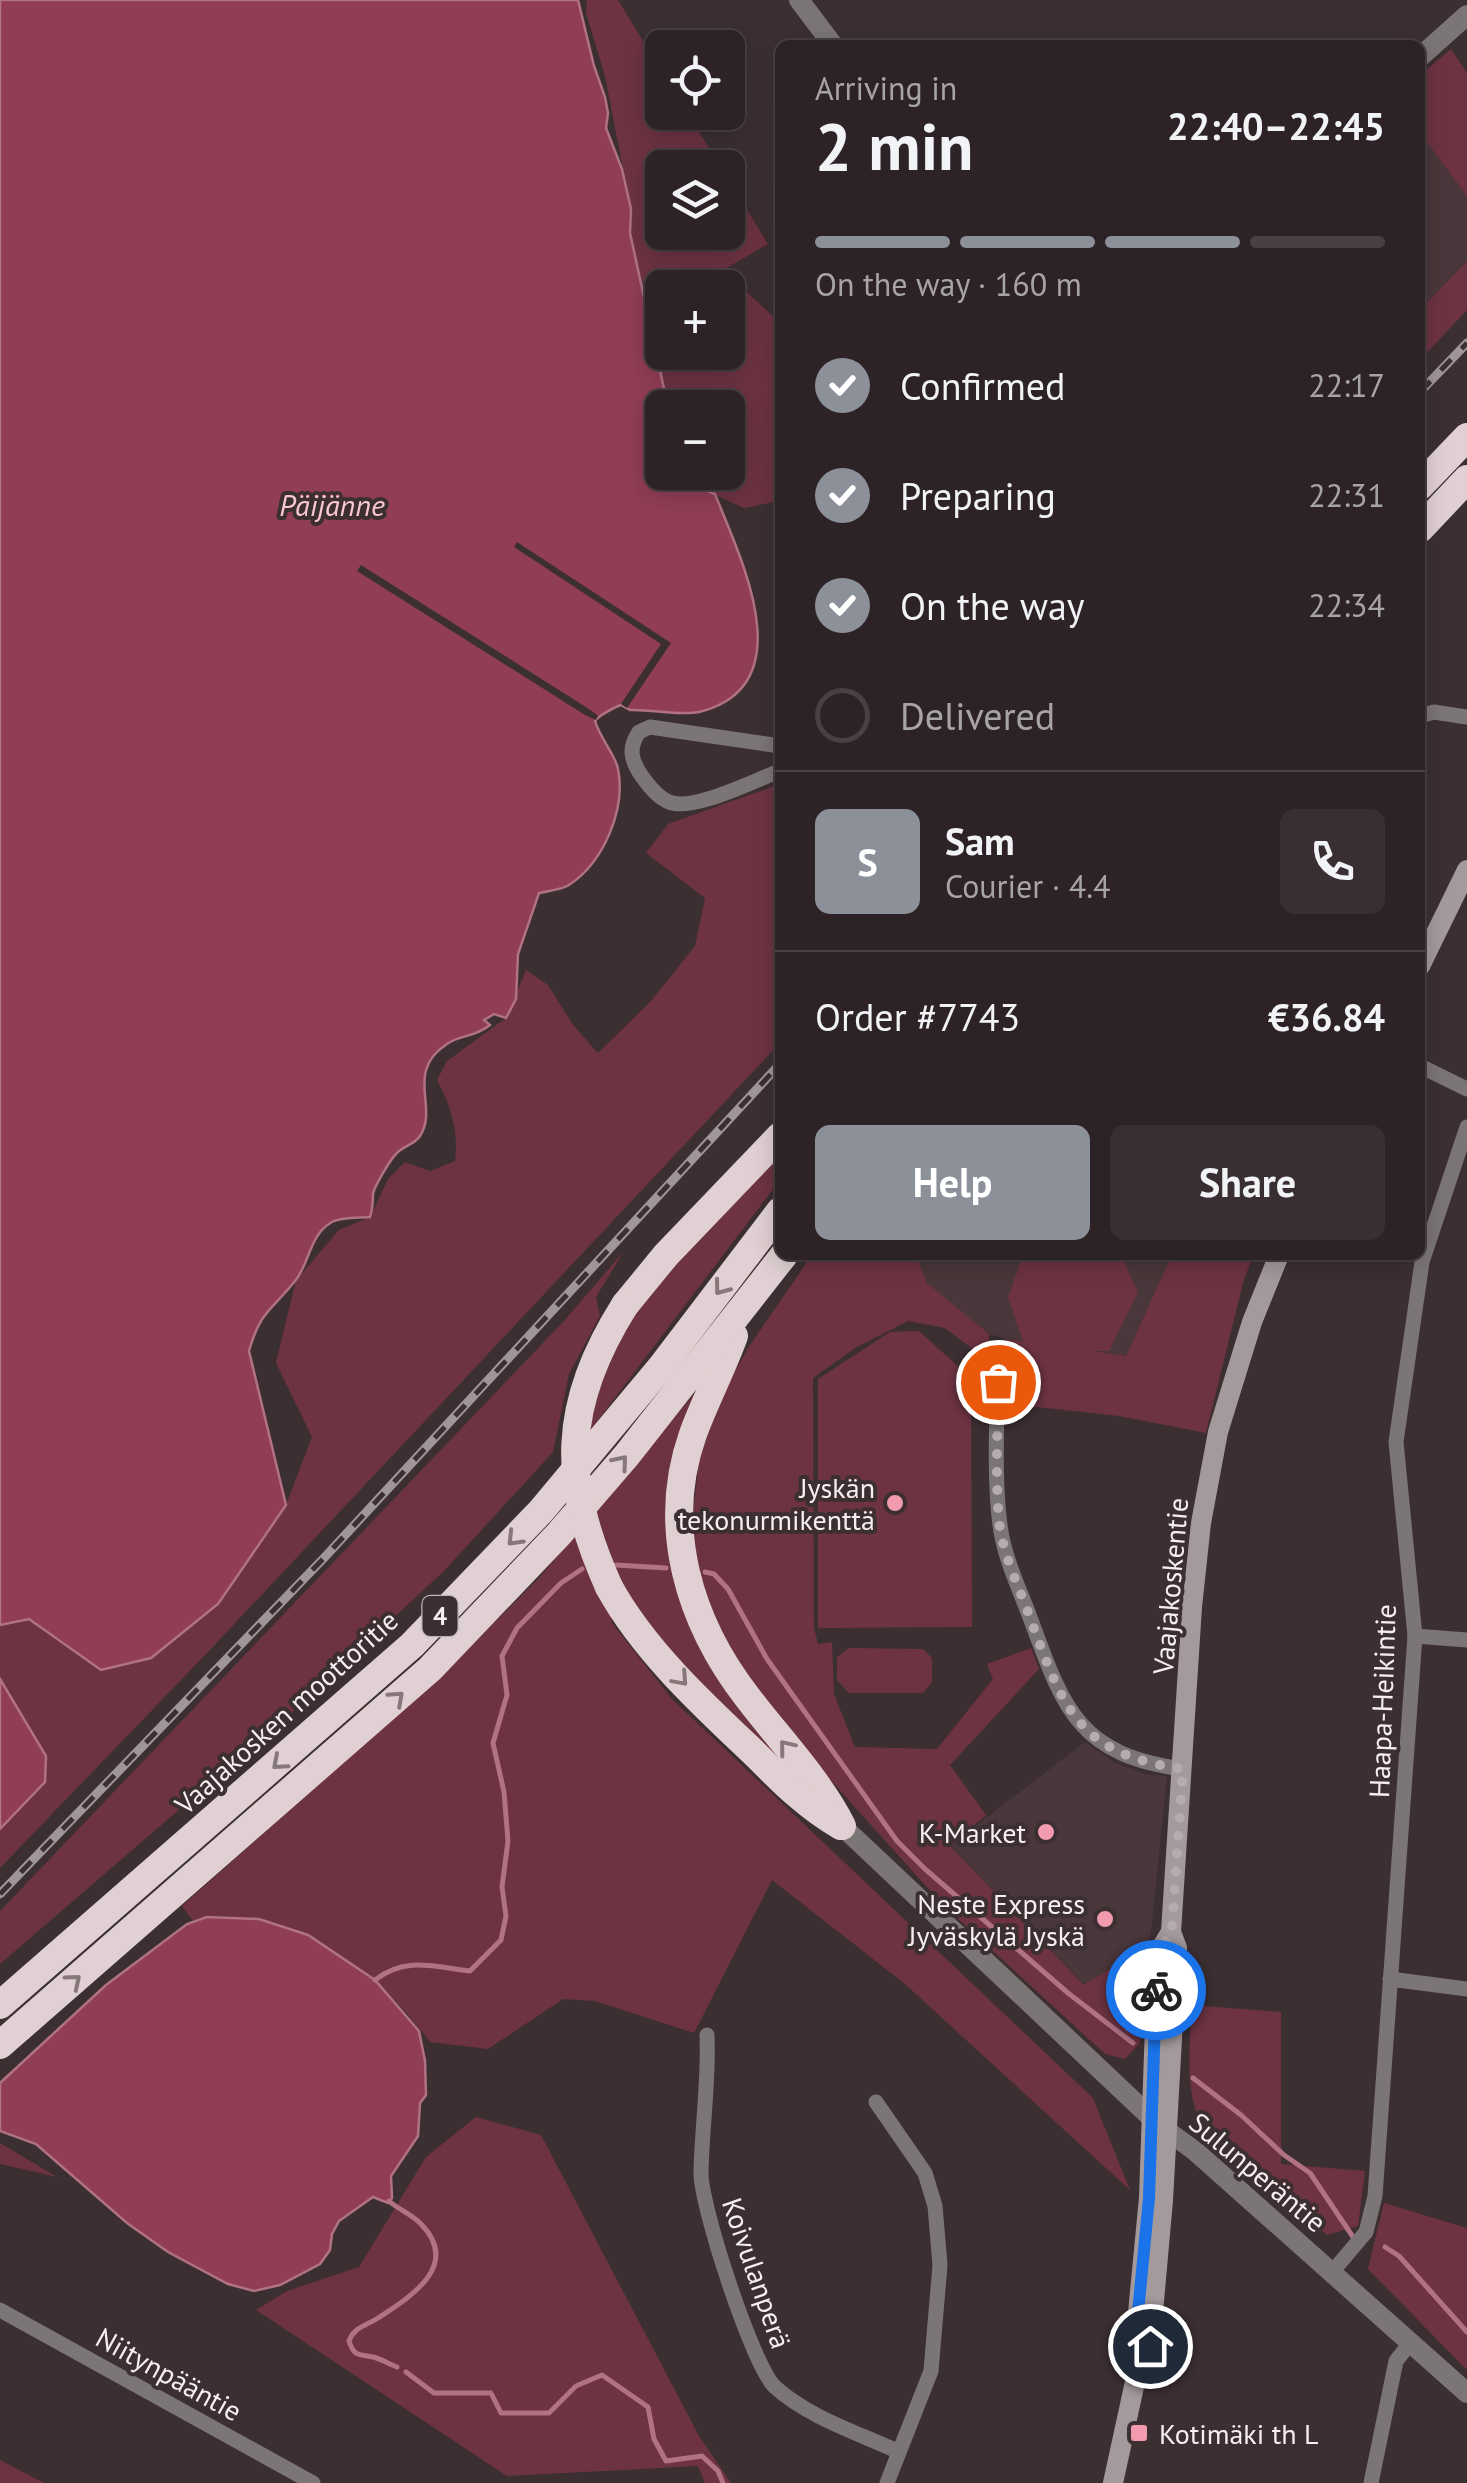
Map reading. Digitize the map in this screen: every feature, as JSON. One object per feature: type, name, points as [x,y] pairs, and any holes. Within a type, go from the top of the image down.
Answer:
[{"type":"highway","points":[[1425,481],[1467,437]]},
{"type":"highway","points":[[1425,524],[1467,479]]},
{"type":"highway","points":[[775,1141],[666,1255],[625,1304],[592,1362],[581,1394],[574,1461],[578,1501],[593,1552],[618,1604],[715,1716],[814,1810],[842,1826]]},
{"type":"highway","name":"Vaajakosken moottoritie","points":[[0,2004],[412,1645],[541,1511],[662,1366],[775,1218]]},
{"type":"highway","name":"4","points":[[0,2045],[430,1669],[570,1521],[682,1388],[780,1260]]},
{"type":"highway","points":[[745,1306],[692,1437],[678,1495],[683,1563],[692,1600],[710,1642],[740,1688],[828,1798],[842,1826]]},
{"type":"main road","points":[[1425,956],[1467,870]]},
{"type":"main road","name":"Vaajakoskentie","points":[[1111,2481],[1140,2360],[1150,2346],[1163,2200],[1157,1968],[1171,1932],[1192,1607],[1212,1450],[1276,1260]]},
{"type":"street","points":[[799,0],[829,40]]},
{"type":"street","points":[[1425,53],[1467,15]]},
{"type":"street","points":[[1425,715],[1467,716]]},
{"type":"street","points":[[775,745],[650,727],[639,732],[631,752],[634,764],[656,794],[673,804],[697,802],[775,773]]},
{"type":"street","points":[[1425,1068],[1467,1089]]},
{"type":"street","name":"Haapa-Heikintie","points":[[1425,1253],[1467,1127]]},
{"type":"street","name":"Haapa-Heikintie","points":[[1334,2272],[1366,2232],[1376,2196],[1414,1636],[1396,1442],[1423,1260]]},
{"type":"street","points":[[998,1348],[1002,1536],[1054,1684],[1066,1708],[1090,1734],[1117,1752],[1142,1763],[1183,1769]]},
{"type":"street","points":[[1414,1636],[1467,1640]]},
{"type":"street","name":"Sulunperäntie","points":[[842,1826],[1159,2124],[1334,2272],[1467,2393]]},
{"type":"street","points":[[1390,1979],[1467,1988]]},
{"type":"street","name":"Koivulanperä","points":[[707,2035],[709,2084],[701,2175],[706,2204],[754,2352],[773,2386],[802,2406],[897,2451]]},
{"type":"street","points":[[876,2102],[924,2173],[935,2206],[940,2265],[931,2371],[887,2483]]},
{"type":"street","name":"Niitynpääntie","points":[[0,2310],[313,2483]]},
{"type":"street","points":[[1371,2483],[1396,2361],[1410,2342]]},
{"type":"shaded area","points":[[587,0],[618,0],[645,44],[645,130],[698,130],[710,150],[645,150],[645,250],[745,250],[745,206],[768,244],[723,270],[645,270],[645,301],[631,237],[631,209],[605,76],[586,13]]},
{"type":"shaded area","points":[[1451,49],[1467,73],[1467,196],[1425,140],[1425,71]]},
{"type":"shaded area","points":[[1425,140],[1467,196],[1467,261],[1425,305]]},
{"type":"shaded area","points":[[1467,261],[1467,310],[1425,355],[1425,305]]},
{"type":"shaded area","points":[[745,290],[775,318],[775,502],[744,508],[705,490],[745,490],[745,390],[664,390],[660,370],[745,370]]},
{"type":"shaded area","points":[[775,786],[775,1048],[0,1868],[0,1829],[44,1782],[46,1756],[0,1679],[0,1625],[29,1619],[101,1670],[286,1505],[312,1437],[276,1363],[296,1280],[339,1230],[370,1217],[388,1179],[405,1162],[430,1171],[455,1161],[453,1119],[437,1080],[447,1061],[506,1018],[526,970],[548,985],[573,1025],[598,1053],[651,1001],[695,946],[705,898],[646,853],[668,824]]},
{"type":"shaded area","points":[[775,1155],[775,1187],[586,1436],[603,1367],[643,1300]]},
{"type":"shaded area","points":[[624,1251],[596,1297],[600,1316],[569,1374],[553,1452],[444,1571],[297,1708],[0,1964],[0,1911],[564,1321]]},
{"type":"shaded area","points":[[809,1260],[918,1260],[927,1283],[989,1334],[991,1378],[970,1347],[945,1328],[908,1321],[855,1348],[813,1378],[814,1628],[818,1644],[832,1642],[834,1694],[855,1747],[937,1749],[993,1679],[987,1664],[1031,1648],[1039,1669],[950,1765],[986,1815],[950,1846],[1084,1985],[1126,1959],[1146,1979],[1140,2043],[1125,2059],[1105,2054],[943,1905],[781,1725],[722,1636],[701,1584],[691,1531],[701,1444],[721,1395]]},
{"type":"shaded area","points":[[918,1260],[1170,1260],[1127,1356],[989,1334],[926,1283]]},
{"type":"shaded area","points":[[1021,1260],[1124,1260],[1138,1293],[1109,1351],[1092,1351],[1126,1356],[1170,1260],[1251,1260],[1206,1433],[1119,1416],[1009,1404],[1006,1339],[1023,1341],[1008,1298]]},
{"type":"shaded area","name":"Jyskän tekonurmikenttä","points":[[919,1331],[971,1378],[972,1627],[818,1628],[818,1379],[890,1332]]},
{"type":"shaded area","points":[[699,1388],[675,1567],[820,1801],[611,1610],[612,1623],[672,1699],[1093,2098],[1130,2190],[905,1984],[772,1880],[694,2033],[595,2001],[563,1999],[488,2049],[430,2042],[382,1988],[329,1949],[250,1919],[216,1917],[193,1921],[182,1906],[438,1678],[539,1578]]},
{"type":"shaded area","points":[[849,1648],[923,1649],[932,1658],[932,1682],[923,1693],[849,1693],[837,1680],[837,1657]]},
{"type":"shaded area","points":[[1085,1742],[1113,1762],[1144,1774],[1167,1776],[1146,1979],[1126,1959],[1085,1985],[950,1846]]},
{"type":"shaded area","points":[[1191,2005],[1281,2012],[1281,2164],[1365,2171],[1358,2226],[1327,2235],[1203,2127],[1190,2083]]},
{"type":"shaded area","points":[[476,2117],[541,2135],[699,2436],[731,2483],[705,2483],[698,2466],[507,2476],[256,2310],[287,2291],[359,2267],[426,2157]]},
{"type":"shaded area","points":[[0,2143],[57,2177],[0,2164]]},
{"type":"shaded area","points":[[1384,2203],[1467,2228],[1467,2370],[1368,2269]]},
{"type":"shaded area","points":[[0,2460],[44,2483],[0,2483]]},
{"type":"water","name":"Päijänne","points":[[0,0],[578,0],[605,97],[606,128],[622,169],[631,209],[630,233],[645,302],[645,370],[660,370],[664,390],[645,390],[645,490],[706,490],[715,494],[749,584],[756,617],[757,648],[750,676],[731,698],[699,712],[630,710],[621,705],[595,721],[617,764],[620,785],[615,817],[602,849],[569,885],[539,893],[518,954],[516,999],[506,1018],[494,1014],[484,1020],[490,1025],[452,1041],[434,1055],[425,1078],[425,1125],[418,1139],[396,1154],[383,1174],[373,1194],[370,1217],[340,1219],[324,1228],[300,1274],[262,1319],[253,1338],[249,1351],[286,1505],[218,1604],[151,1658],[101,1670],[29,1619],[0,1625]]},
{"type":"water","points":[[0,1679],[46,1756],[45,1782],[0,1829]]},
{"type":"water","points":[[207,1917],[259,1919],[308,1935],[375,1980],[419,2031],[425,2061],[426,2095],[420,2103],[418,2136],[391,2176],[392,2198],[388,2203],[373,2197],[339,2221],[330,2250],[320,2264],[280,2285],[254,2291],[228,2284],[168,2252],[127,2223],[36,2144],[0,2131],[0,2083],[106,1985],[187,1924]]},
{"type":"pier","points":[[517,542],[671,643],[627,708],[621,704],[661,644],[514,547]]},
{"type":"pier","points":[[361,565],[589,709],[598,716],[596,720],[357,571]]},
{"type":"waterway","points":[[616,1565],[666,1568]]},
{"type":"waterway","points":[[375,1980],[409,1966],[470,1971],[501,1940],[506,1916],[502,1887],[508,1841],[504,1792],[493,1743],[507,1695],[502,1656],[517,1628],[561,1583],[582,1569]]},
{"type":"waterway","points":[[705,1572],[714,1574],[728,1589],[767,1659],[897,1841],[1068,1993],[1133,2043]]},
{"type":"waterway","points":[[1193,2078],[1310,2173],[1353,2237]]},
{"type":"waterway","points":[[389,2201],[417,2221],[432,2239],[434,2266],[417,2289],[357,2330],[349,2341],[358,2354],[397,2367]]},
{"type":"waterway","points":[[1385,2247],[1399,2256],[1467,2332]]},
{"type":"waterway","points":[[406,2372],[434,2393],[491,2393],[501,2413],[549,2413],[576,2386],[602,2375],[648,2407],[654,2439],[666,2461],[702,2456],[718,2471],[723,2483]]},
{"type":"railway","points":[[1425,387],[1467,343]]},
{"type":"railway","points":[[0,1894],[323,1559],[775,1069]]},
{"type":"way so far","points":[[998,1382],[999,1520],[1009,1562],[1054,1684],[1066,1708],[1090,1734],[1117,1752],[1142,1763],[1183,1769],[1172,1928],[1157,1968],[1156,1990]]},
{"type":"place","name":"Jyskän tekonurmikenttä","points":[[895,1503]]},
{"type":"place","name":"K-Market","points":[[1046,1832]]},
{"type":"place","name":"Neste Express Jyväskylä Jyskä","points":[[1105,1919]]},
{"type":"place","name":"Kotimäki th L","points":[[1139,2433]]},
{"type":"route","points":[[1150,2346],[1140,2360],[1135,2344],[1149,2198],[1156,1990]]}]
